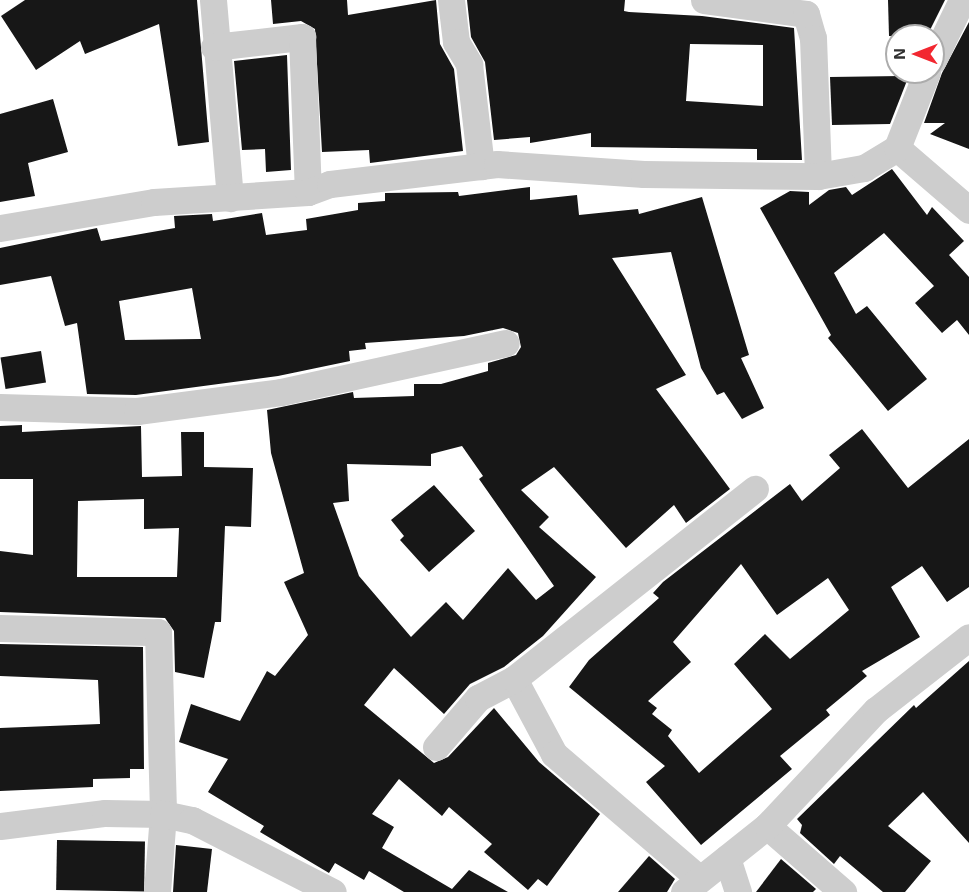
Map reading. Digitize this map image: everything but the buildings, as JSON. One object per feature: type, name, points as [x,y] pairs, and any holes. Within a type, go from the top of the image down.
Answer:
[{"type":"street","points":[[213,0],[214,47],[230,198]]},
{"type":"street","points":[[451,0],[456,42],[469,64],[481,166]]},
{"type":"street","points":[[704,0],[806,14],[813,38],[818,176]]},
{"type":"street","points":[[945,35],[962,0]]},
{"type":"street","points":[[214,47],[302,37],[308,192]]},
{"type":"street","points":[[0,228],[154,202],[308,192],[330,184],[481,166],[818,176],[864,168],[897,148],[922,84]]},
{"type":"street","points":[[897,148],[969,210]]},
{"type":"street","points":[[0,407],[137,411],[258,395],[506,342]]},
{"type":"street","points":[[436,747],[478,698],[513,679],[755,489]]},
{"type":"street","points":[[0,628],[158,632],[163,814],[157,892]]},
{"type":"street","points":[[513,679],[554,754],[692,885],[767,826],[876,710],[969,637]]},
{"type":"street","points":[[0,826],[105,813],[163,814],[192,820],[333,892]]},
{"type":"street","points":[[767,826],[843,892]]},
{"type":"street","points":[[727,858],[738,892]]}]
